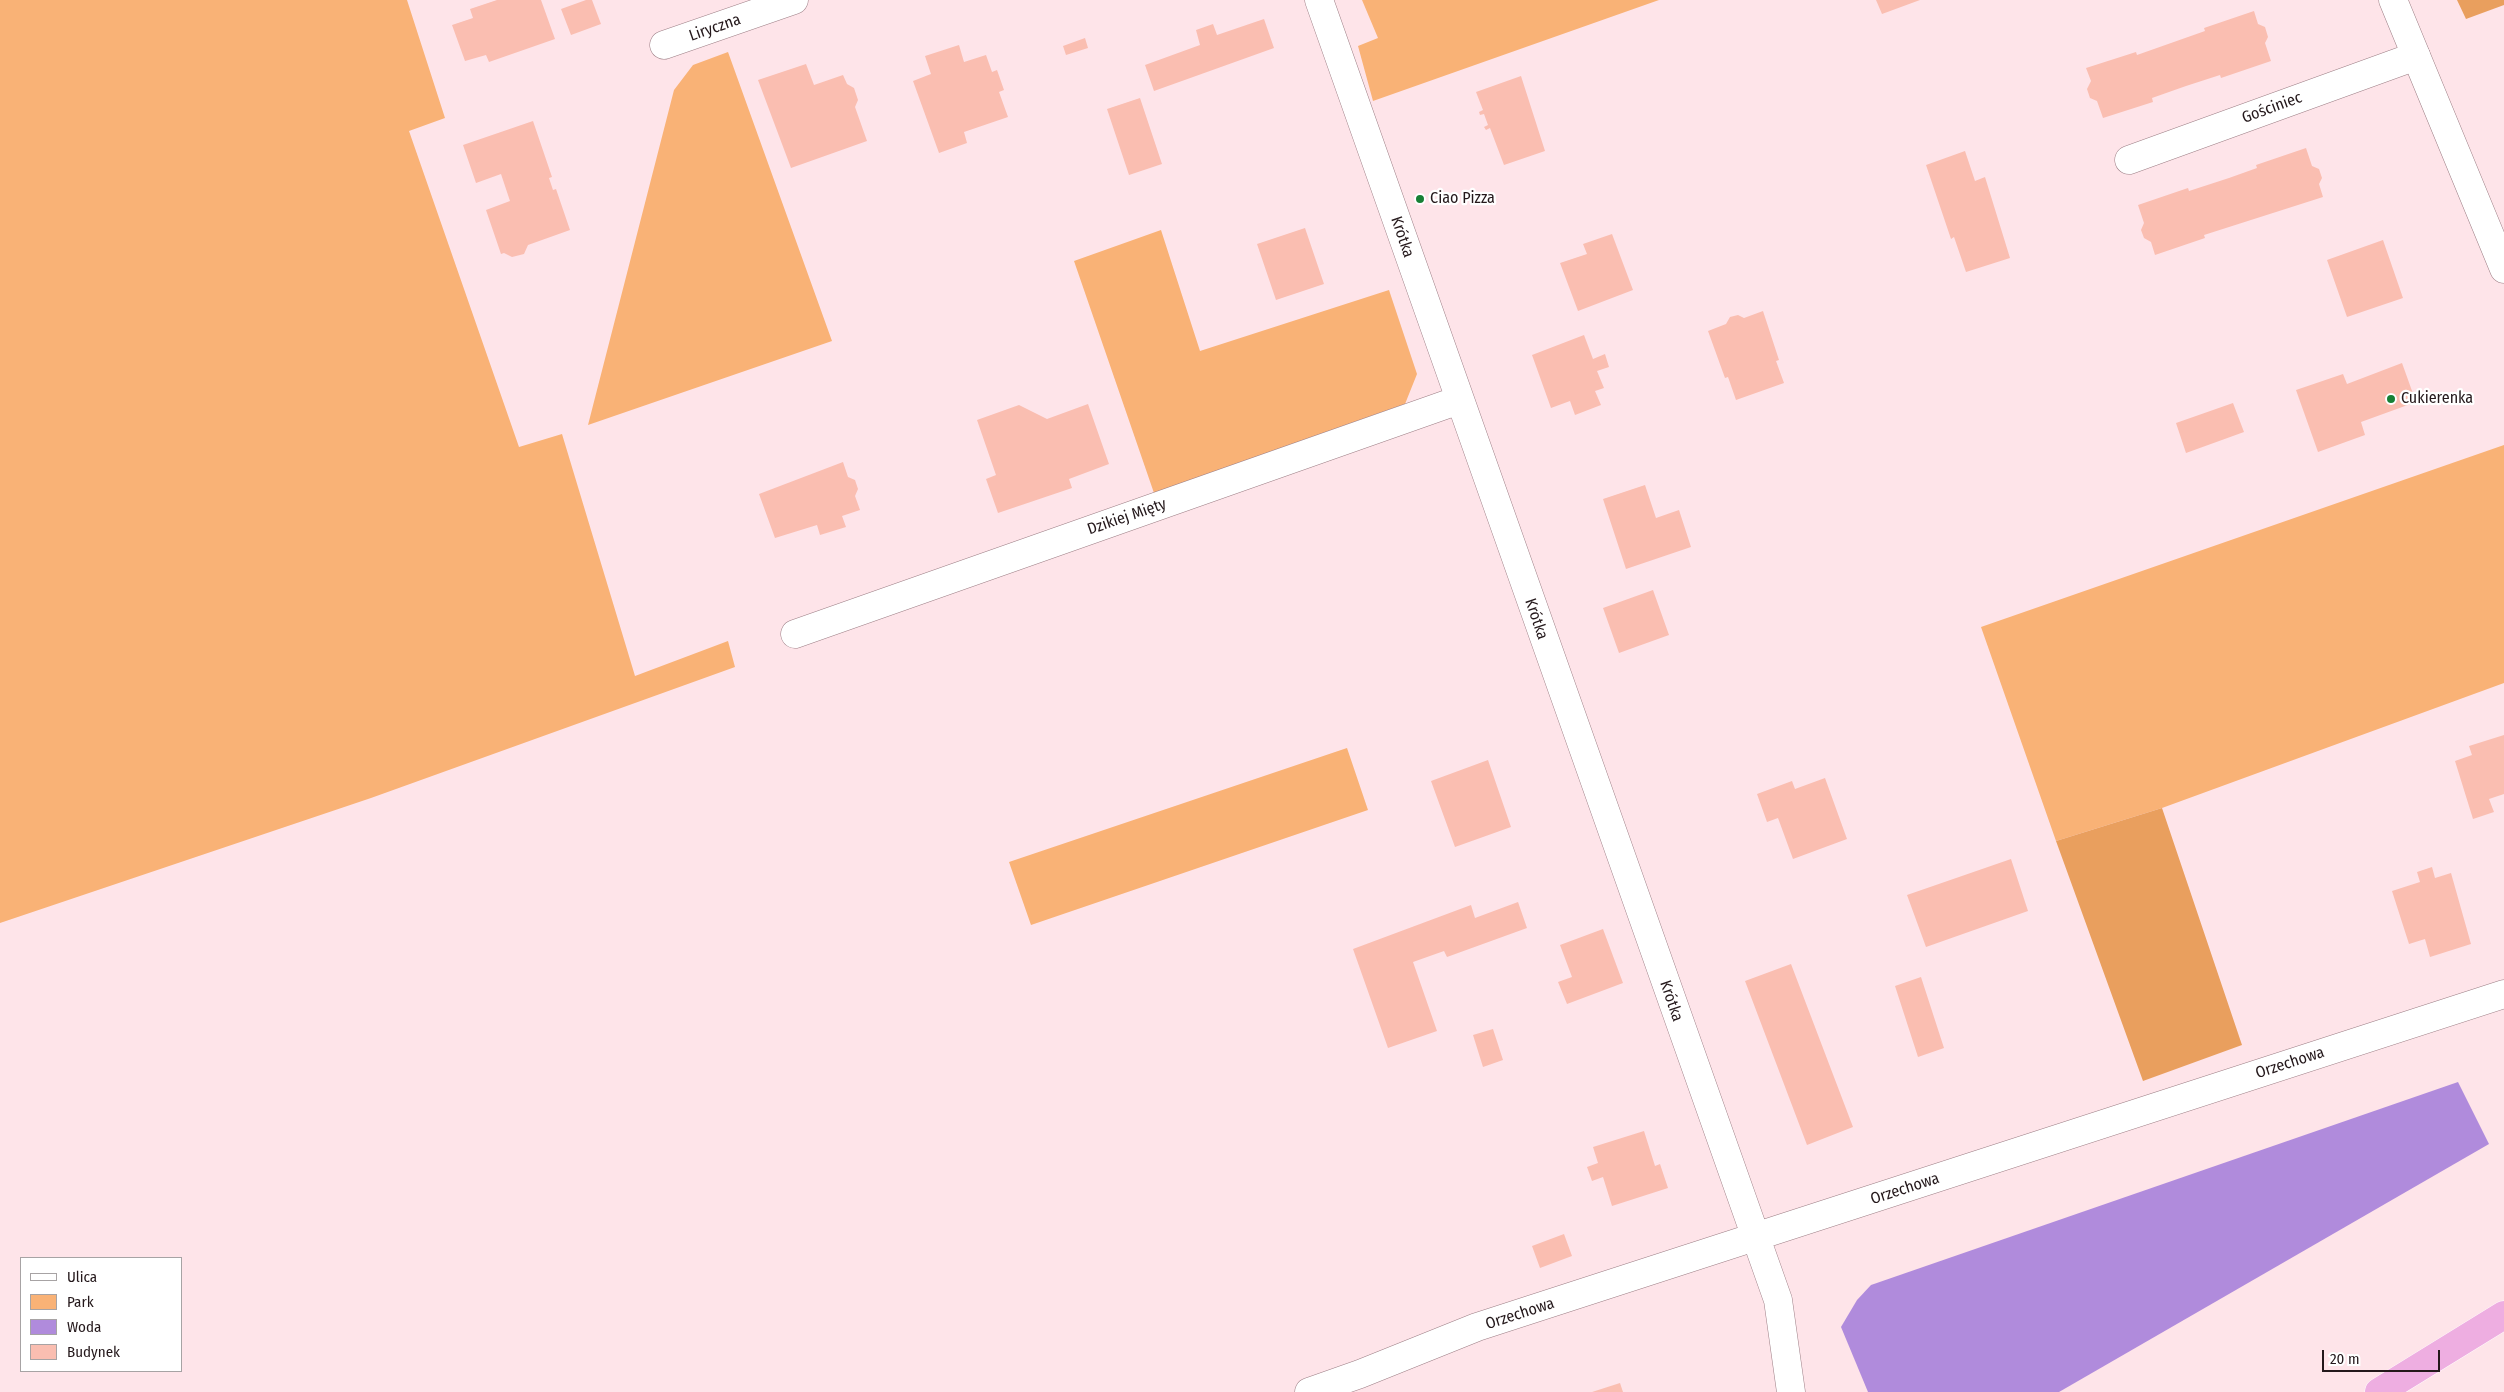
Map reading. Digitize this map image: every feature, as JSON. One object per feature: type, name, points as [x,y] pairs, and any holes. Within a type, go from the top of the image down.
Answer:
[{"type":"highway","points":[[2379,1392],[2504,1316]]},
{"type":"street","name":"Liryczna","points":[[664,46],[794,0]]},
{"type":"street","name":"Krótka","points":[[1319,0],[1754,1238],[1778,1300],[1791,1392]]},
{"type":"street","points":[[2393,0],[2504,269]]},
{"type":"street","name":"Gościniec","points":[[2129,160],[2416,56]]},
{"type":"street","name":"Dzikiej Mięty","points":[[795,634],[1459,400]]},
{"type":"street","name":"Orzechowa","points":[[1308,1392],[1360,1374],[1477,1328],[2504,994]]},
{"type":"green space","points":[[0,0],[407,0],[445,118],[409,131],[519,447],[562,434],[635,676],[728,641],[735,667],[371,798],[0,923]]},
{"type":"green space","points":[[1362,0],[1659,0],[1373,101],[1358,46],[1378,38]]},
{"type":"green space","points":[[728,52],[832,341],[588,425],[674,90],[693,65]]},
{"type":"green space","points":[[1161,230],[1200,351],[1389,290],[1417,374],[1405,404],[1154,493],[1074,261]]},
{"type":"green space","points":[[2504,445],[2504,683],[2162,808],[2056,841],[1981,627]]},
{"type":"green space","points":[[1347,748],[1368,810],[1031,925],[1009,862]]},
{"type":"shaded area","points":[[2457,0],[2504,0],[2504,5],[2466,19]]},
{"type":"shaded area","points":[[2162,808],[2242,1045],[2143,1081],[2056,841]]},
{"type":"water","points":[[2458,1082],[2489,1144],[2059,1392],[1868,1392],[1841,1327],[1857,1300],[1871,1285]]},
{"type":"building","points":[[497,0],[541,0],[555,39],[489,62],[486,55],[465,61],[452,25],[473,18],[470,9]]},
{"type":"building","points":[[586,0],[592,0],[601,24],[571,35],[561,9]]},
{"type":"building","points":[[1876,0],[1920,0],[1882,14]]},
{"type":"building","points":[[2254,11],[2258,24],[2265,27],[2268,37],[2265,43],[2271,61],[2221,78],[2220,75],[2186,86],[2152,98],[2153,102],[2103,118],[2097,101],[2090,98],[2087,89],[2091,81],[2086,68],[2136,52],[2137,55],[2205,31],[2204,28]]},
{"type":"building","points":[[1264,19],[1274,48],[1154,91],[1145,65],[1200,45],[1196,30],[1213,24],[1217,35]]},
{"type":"building","points":[[1085,38],[1088,48],[1066,55],[1063,46]]},
{"type":"building","points":[[959,45],[964,62],[986,55],[992,72],[997,70],[1004,90],[999,92],[1008,117],[964,132],[967,143],[939,153],[913,81],[931,74],[925,56]]},
{"type":"building","points":[[806,64],[814,85],[843,75],[847,84],[854,88],[858,100],[855,107],[867,141],[791,168],[758,80]]},
{"type":"building","points":[[1521,76],[1545,151],[1504,165],[1490,128],[1486,130],[1484,127],[1488,125],[1484,114],[1480,115],[1479,112],[1483,110],[1476,92]]},
{"type":"building","points":[[1140,98],[1162,164],[1129,175],[1107,109]]},
{"type":"building","points":[[533,121],[552,177],[549,178],[553,190],[556,189],[570,230],[528,245],[524,254],[512,257],[504,253],[501,254],[486,210],[510,201],[501,174],[476,183],[463,145]]},
{"type":"building","points":[[2306,148],[2312,166],[2319,169],[2322,178],[2319,184],[2323,197],[2204,235],[2205,238],[2155,255],[2151,242],[2144,238],[2141,230],[2144,223],[2138,205],[2188,188],[2189,191],[2229,178],[2257,168],[2256,165]]},
{"type":"building","points":[[1965,151],[1975,181],[1985,177],[2010,258],[1966,272],[1954,237],[1951,239],[1926,165]]},
{"type":"building","points":[[1305,228],[1324,284],[1276,300],[1257,244]]},
{"type":"building","points":[[1612,234],[1633,290],[1578,311],[1560,263],[1587,254],[1583,244]]},
{"type":"building","points":[[2383,240],[2403,298],[2347,317],[2327,260]]},
{"type":"building","points":[[1763,311],[1779,360],[1776,361],[1784,383],[1736,400],[1728,377],[1725,378],[1708,331],[1726,324],[1730,317],[1738,315],[1744,318]]},
{"type":"building","points":[[1584,335],[1593,359],[1605,354],[1609,367],[1597,371],[1604,388],[1595,391],[1601,405],[1575,415],[1570,401],[1551,408],[1532,355]]},
{"type":"building","points":[[2402,363],[2416,402],[2361,422],[2365,435],[2318,452],[2296,390],[2343,374],[2347,384]]},
{"type":"building","points":[[2233,403],[2244,432],[2186,453],[2176,423]]},
{"type":"building","points":[[1088,404],[1109,464],[1069,479],[1072,488],[998,513],[986,479],[996,475],[977,420],[1019,405],[1047,419]]},
{"type":"building","points":[[843,462],[848,477],[855,480],[858,489],[855,496],[860,510],[842,516],[846,527],[820,535],[817,525],[775,538],[759,494]]},
{"type":"building","points":[[1645,485],[1656,518],[1679,510],[1691,547],[1626,569],[1603,499]]},
{"type":"building","points":[[1653,590],[1669,635],[1619,653],[1603,608]]},
{"type":"building","points":[[2504,735],[2504,794],[2489,799],[2494,812],[2473,819],[2455,761],[2472,755],[2469,746]]},
{"type":"building","points":[[1488,760],[1511,827],[1455,847],[1431,781]]},
{"type":"building","points":[[1825,778],[1847,839],[1793,859],[1778,818],[1767,822],[1757,794],[1792,781],[1795,789]]},
{"type":"building","points":[[2011,859],[2028,911],[1926,947],[1907,895]]},
{"type":"building","points":[[2432,867],[2435,878],[2451,873],[2471,944],[2430,957],[2425,939],[2409,944],[2392,891],[2420,882],[2417,872]]},
{"type":"building","points":[[1518,902],[1527,928],[1447,957],[1444,951],[1413,962],[1437,1031],[1388,1048],[1353,949],[1471,905],[1475,918]]},
{"type":"building","points":[[1603,929],[1623,983],[1567,1004],[1558,982],[1572,977],[1560,945]]},
{"type":"building","points":[[1791,964],[1853,1127],[1807,1145],[1745,981]]},
{"type":"building","points":[[1921,977],[1944,1048],[1918,1057],[1895,986]]},
{"type":"building","points":[[1493,1029],[1503,1060],[1483,1067],[1473,1035]]},
{"type":"building","points":[[1644,1131],[1655,1166],[1660,1164],[1668,1188],[1612,1206],[1603,1177],[1592,1181],[1587,1167],[1598,1163],[1593,1147]]},
{"type":"building","points":[[1564,1234],[1572,1256],[1540,1268],[1532,1246]]},
{"type":"building","points":[[1620,1383],[1623,1392],[1592,1392]]},
{"type":"place","name":"Ciao Pizza","points":[[1420,199]]},
{"type":"place","name":"Cukierenka","points":[[2391,399]]}]
